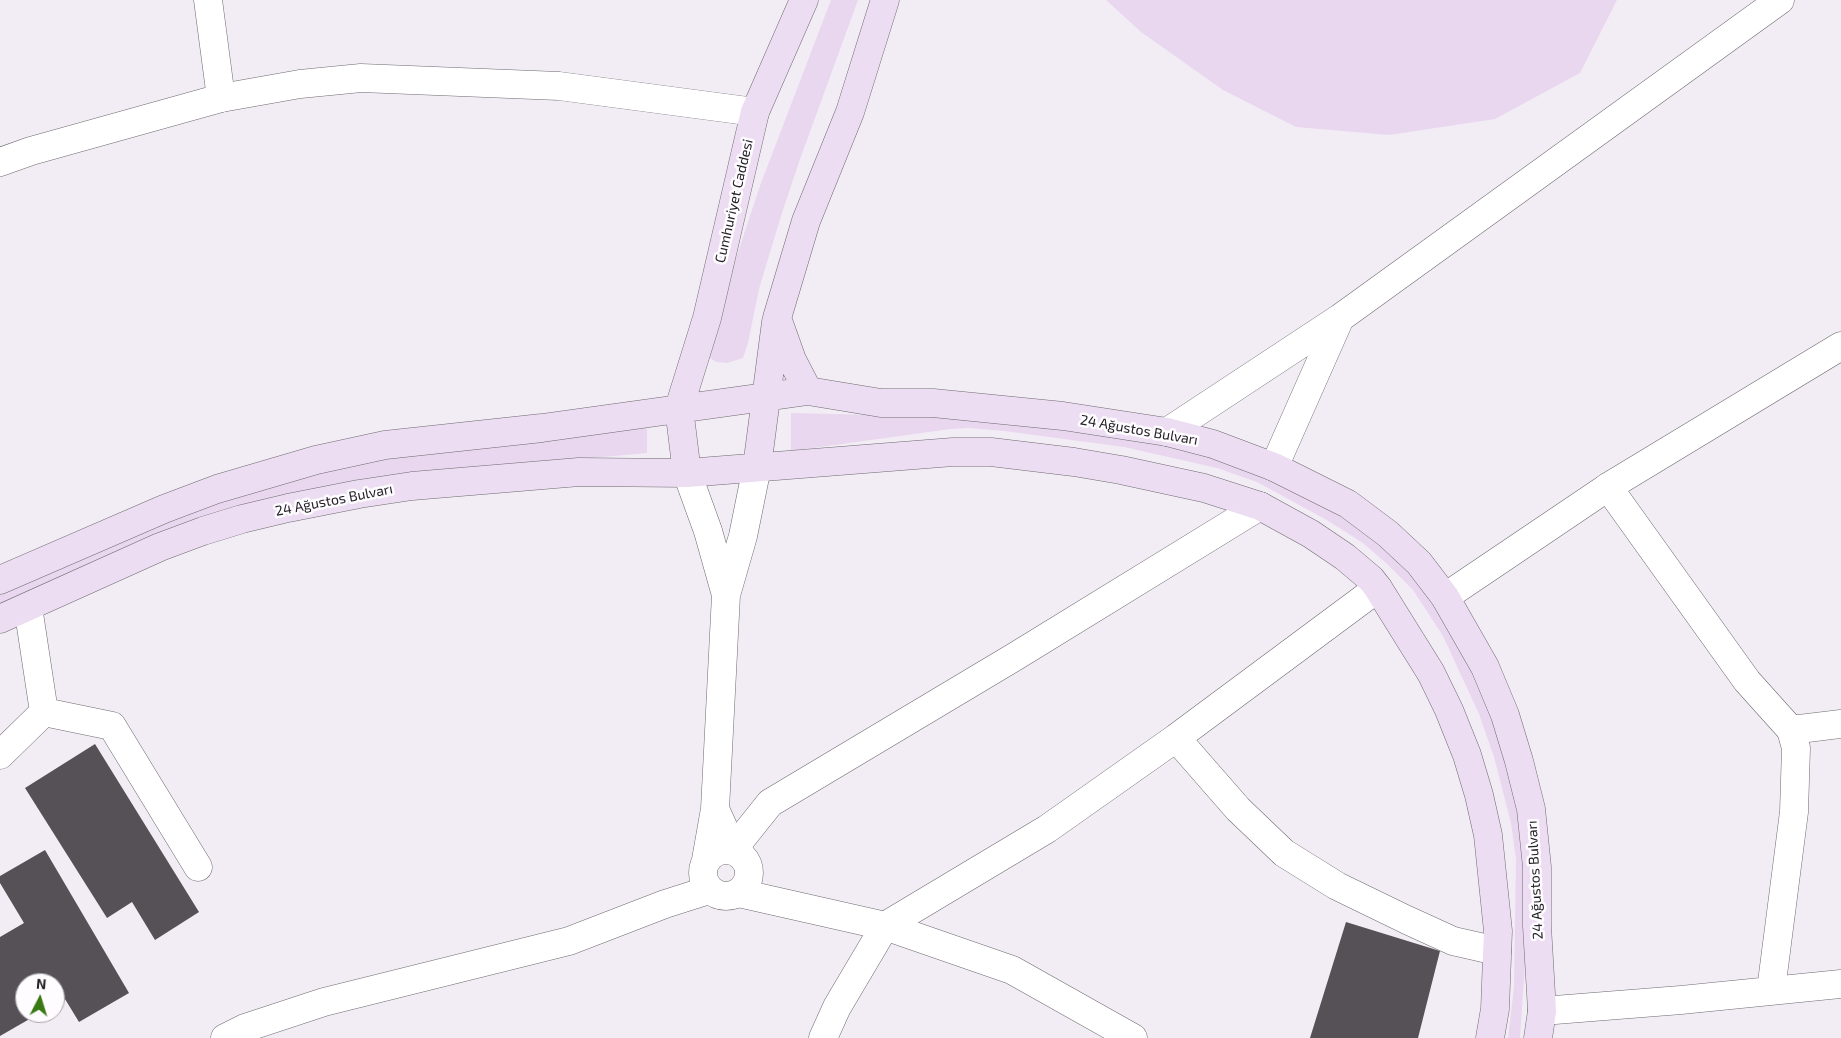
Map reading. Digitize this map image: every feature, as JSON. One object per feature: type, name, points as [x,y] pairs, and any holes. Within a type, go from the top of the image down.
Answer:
[{"type":"main road","name":"Cumhuriyet Caddesi","points":[[680,408],[707,318],[755,112],[804,0]]},
{"type":"main road","points":[[885,0],[850,112],[806,221],[776,318],[757,467],[918,454],[992,452],[1121,470],[1204,488],[1260,506],[1311,534],[1345,557],[1371,579],[1378,588],[1431,673],[1449,710],[1467,755],[1479,794],[1488,835],[1498,931],[1495,1009],[1490,1038]]},
{"type":"main road","points":[[776,318],[792,360],[808,391]]},
{"type":"main road","name":"24 Ağustos Bulvarı","points":[[0,580],[164,509],[226,486],[316,460],[385,445],[542,428],[808,391],[881,403],[933,403],[1063,416],[1167,432],[1213,444],[1274,467],[1348,504],[1388,534],[1419,562],[1445,597],[1486,667],[1506,715],[1531,809],[1537,867],[1537,926],[1542,1011],[1538,1038]]},
{"type":"main road","points":[[680,408],[687,473]]},
{"type":"main road","name":"24 Ağustos Bulvarı","points":[[0,619],[160,548],[203,531],[288,508],[412,486],[493,478],[579,472],[687,473],[757,467]]},
{"type":"street","points":[[208,0],[222,98]]},
{"type":"street","points":[[1167,432],[1340,318],[1780,0]]},
{"type":"street","points":[[0,162],[31,151],[222,98],[300,84],[361,78],[559,86],[755,112]]},
{"type":"street","points":[[1274,467],[1340,318]]},
{"type":"street","points":[[1445,597],[1608,487],[1841,346]]},
{"type":"street","points":[[757,467],[743,536],[726,595],[715,809],[706,860],[702,870],[704,881],[709,890],[718,895],[728,897],[739,894],[885,926],[1012,970],[1133,1038]]},
{"type":"street","points":[[687,473],[708,531],[726,595]]},
{"type":"street","points":[[1608,487],[1747,682],[1791,730],[1796,748],[1794,812],[1771,990]]},
{"type":"street","points":[[734,851],[770,803],[1016,656],[1260,506]]},
{"type":"street","points":[[823,1038],[837,1007],[885,926],[1047,829],[1176,738],[1378,588]]},
{"type":"street","points":[[28,607],[44,712]]},
{"type":"street","points":[[0,754],[44,712]]},
{"type":"street","points":[[44,712],[112,726],[198,867]]},
{"type":"street","points":[[1791,730],[1841,724]]},
{"type":"street","points":[[1176,738],[1238,809],[1284,853],[1337,886],[1407,920],[1453,941],[1497,951]]},
{"type":"street","points":[[715,809],[734,851]]},
{"type":"street","points":[[706,860],[713,853],[723,850],[734,851],[743,856],[748,865],[750,876],[746,886],[739,894]]},
{"type":"street","points":[[240,1035],[324,1002],[569,941],[664,904],[709,890]]},
{"type":"street","points":[[1542,1011],[1681,1000],[1841,984]]},
{"type":"shaded area","points":[[831,0],[858,0],[781,216],[759,289],[743,358],[727,363],[716,362],[709,357],[707,345],[761,183]]},
{"type":"shaded area","points":[[1106,0],[1617,0],[1580,73],[1495,119],[1389,135],[1296,127],[1223,90],[1141,32]]},
{"type":"shaded area","points":[[791,413],[964,417],[1010,421],[1138,440],[1190,451],[1228,461],[1323,503],[1367,534],[1403,564],[1430,595],[1478,682],[1498,730],[1522,820],[1526,949],[1520,1038],[1508,1038],[1514,987],[1516,859],[1511,823],[1494,757],[1479,714],[1443,636],[1413,590],[1363,543],[1325,519],[1257,482],[1217,468],[1124,447],[968,428],[791,451]]},
{"type":"shaded area","points":[[647,425],[647,453],[427,473],[0,605],[0,594],[135,533],[250,490],[338,467],[398,457]]},
{"type":"building","points":[[95,744],[199,912],[155,940],[132,902],[107,918],[25,788]]},
{"type":"building","points":[[45,850],[129,993],[79,1022],[65,999],[65,973],[15,973],[15,1023],[23,1023],[0,1036],[0,937],[24,923],[0,883],[0,876]]},
{"type":"building","points":[[1346,922],[1440,951],[1418,1038],[1310,1038]]}]
